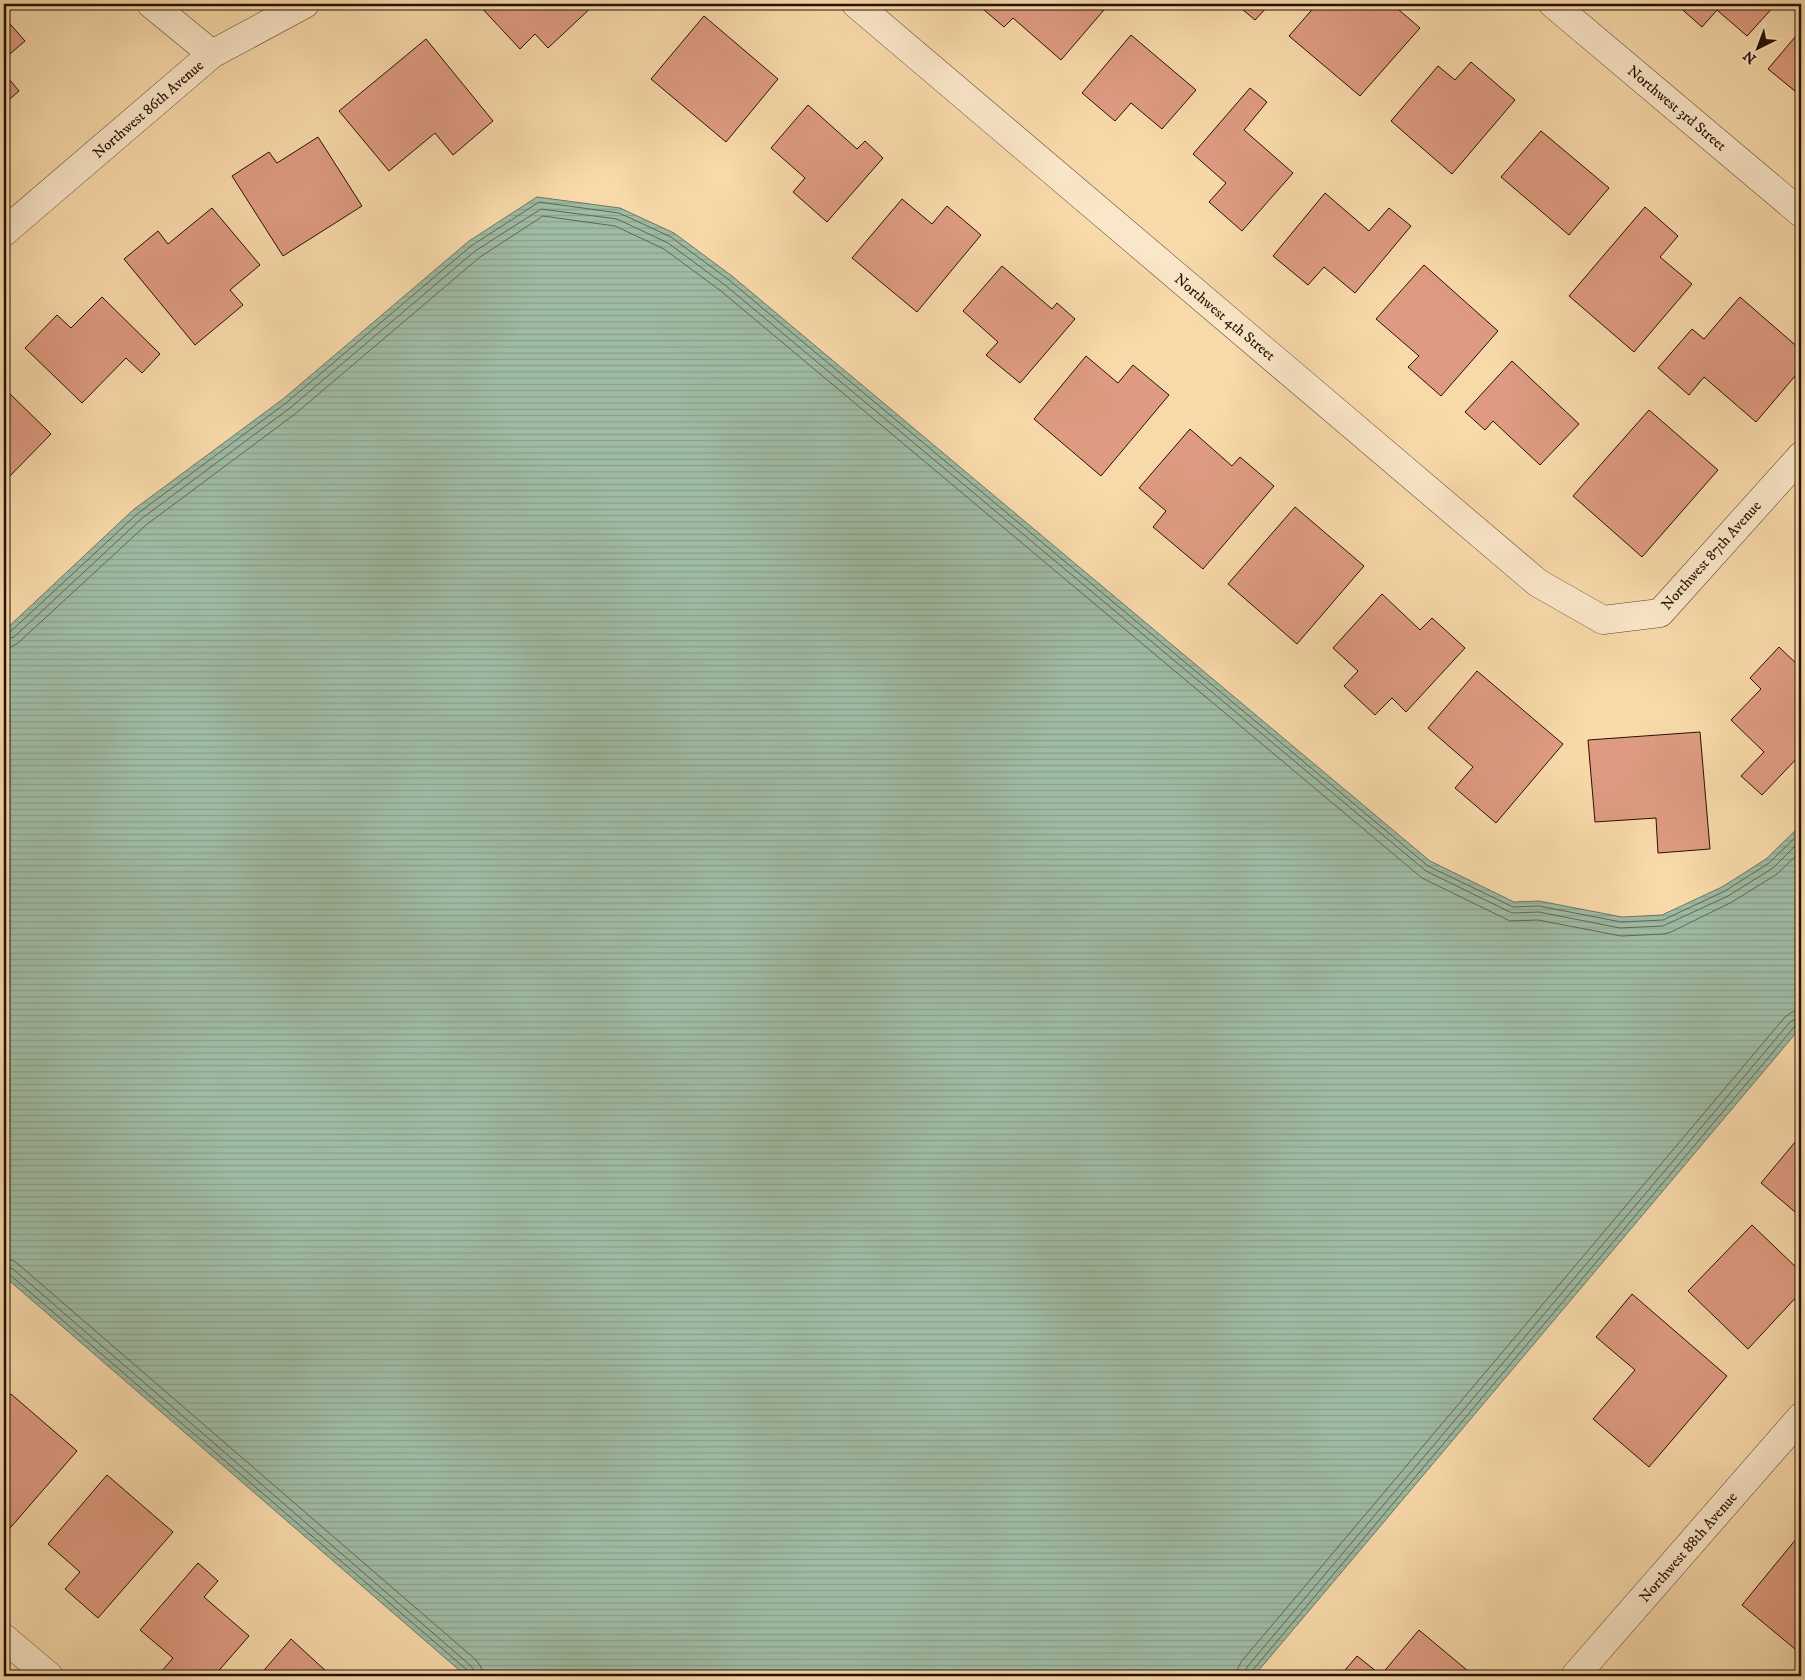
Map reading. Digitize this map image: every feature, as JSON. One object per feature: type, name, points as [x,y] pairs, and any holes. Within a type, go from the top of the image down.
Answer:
[{"type":"street","points":[[151,4],[212,54]]},
{"type":"street","name":"Northwest 86th Avenue","points":[[4,232],[212,54],[305,4]]},
{"type":"street","name":"Northwest 4th Street","points":[[856,4],[1538,583],[1603,620]]},
{"type":"street","name":"Northwest 3rd Street","points":[[1553,4],[1801,212]]},
{"type":"street","name":"Northwest 87th Avenue","points":[[1603,620],[1660,613],[1801,456]]},
{"type":"street","name":"Northwest 88th Avenue","points":[[1575,1676],[1801,1417]]},
{"type":"street","points":[[4,1638],[50,1676]]},
{"type":"water","points":[[537,197],[620,208],[674,233],[732,276],[1430,861],[1514,902],[1539,901],[1622,917],[1662,915],[1722,887],[1766,859],[1801,825],[1801,1027],[1254,1676],[466,1676],[4,1276],[4,631],[133,510],[283,399],[469,241]]},
{"type":"building","points":[[478,4],[595,4],[548,48],[535,34],[520,49]]},
{"type":"building","points":[[988,4],[1109,4],[1061,60],[1013,18],[1004,27],[983,9]]},
{"type":"building","points":[[1236,4],[1270,4],[1255,20]]},
{"type":"building","points":[[1317,4],[1392,4],[1420,28],[1360,96],[1289,36]]},
{"type":"building","points":[[1676,4],[1776,4],[1747,36],[1717,10],[1702,27]]},
{"type":"building","points":[[704,16],[778,79],[726,142],[651,79]]},
{"type":"building","points":[[4,17],[25,41],[4,59]]},
{"type":"building","points":[[1801,30],[1801,96],[1768,69]]},
{"type":"building","points":[[1131,35],[1196,90],[1162,129],[1131,103],[1115,121],[1082,93]]},
{"type":"building","points":[[426,39],[493,121],[453,155],[435,133],[389,171],[339,111]]},
{"type":"building","points":[[1471,62],[1515,100],[1452,174],[1391,121],[1438,66],[1455,80]]},
{"type":"building","points":[[4,73],[19,91],[4,104]]},
{"type":"building","points":[[1250,88],[1267,102],[1244,130],[1293,173],[1242,231],[1209,202],[1226,183],[1193,154]]},
{"type":"building","points":[[808,105],[857,149],[865,141],[883,158],[827,222],[793,192],[805,178],[771,148]]},
{"type":"building","points":[[1541,131],[1609,188],[1569,235],[1501,177]]},
{"type":"building","points":[[318,137],[362,206],[283,256],[232,176],[269,152],[277,163]]},
{"type":"building","points":[[1325,193],[1369,231],[1389,208],[1411,226],[1355,293],[1324,267],[1308,285],[1273,256]]},
{"type":"building","points":[[902,199],[932,224],[947,206],[981,235],[917,312],[852,258]]},
{"type":"building","points":[[1645,207],[1678,236],[1660,257],[1692,284],[1634,352],[1569,296]]},
{"type":"building","points":[[212,208],[260,265],[230,290],[243,305],[195,345],[124,259],[158,231],[168,244]]},
{"type":"building","points":[[1424,265],[1498,331],[1441,396],[1408,367],[1419,356],[1376,319]]},
{"type":"building","points":[[1002,266],[1052,309],[1057,303],[1075,319],[1020,383],[986,355],[998,342],[963,311]]},
{"type":"building","points":[[102,297],[160,354],[142,373],[126,358],[82,403],[25,348],[57,315],[71,328]]},
{"type":"building","points":[[1740,297],[1801,350],[1801,369],[1756,422],[1704,377],[1689,395],[1658,368],[1692,329],[1704,339]]},
{"type":"building","points":[[1086,356],[1118,383],[1133,365],[1169,395],[1101,476],[1034,419]]},
{"type":"building","points":[[1512,361],[1579,424],[1540,465],[1493,421],[1485,430],[1465,412]]},
{"type":"building","points":[[4,388],[51,434],[4,482]]},
{"type":"building","points":[[1649,410],[1718,470],[1642,557],[1573,496]]},
{"type":"building","points":[[1190,429],[1232,466],[1240,457],[1274,486],[1203,569],[1153,527],[1166,511],[1139,488]]},
{"type":"building","points":[[1295,507],[1364,566],[1297,644],[1228,584]]},
{"type":"building","points":[[1382,594],[1420,630],[1432,618],[1465,648],[1406,712],[1392,698],[1375,715],[1344,686],[1358,671],[1333,648]]},
{"type":"building","points":[[1779,647],[1801,668],[1801,754],[1762,795],[1741,776],[1764,752],[1731,720],[1761,689],[1750,678]]},
{"type":"building","points":[[1477,671],[1563,744],[1496,823],[1455,788],[1473,767],[1428,728]]},
{"type":"building","points":[[1700,732],[1710,849],[1658,853],[1656,818],[1595,822],[1588,740]]},
{"type":"building","points":[[1801,1135],[1801,1217],[1761,1183]]},
{"type":"building","points":[[1752,1225],[1801,1272],[1801,1292],[1748,1349],[1688,1291]]},
{"type":"building","points":[[1632,1294],[1727,1376],[1649,1467],[1593,1419],[1635,1370],[1596,1337]]},
{"type":"building","points":[[11,1394],[77,1451],[4,1535],[4,1402]]},
{"type":"building","points":[[107,1475],[173,1532],[98,1618],[65,1589],[80,1572],[48,1544]]},
{"type":"building","points":[[1801,1533],[1801,1654],[1742,1605]]},
{"type":"building","points":[[198,1563],[218,1581],[204,1597],[249,1636],[214,1676],[167,1676],[161,1672],[173,1658],[140,1630]]},
{"type":"building","points":[[1419,1630],[1474,1676],[1340,1676],[1357,1656],[1381,1675]]},
{"type":"building","points":[[291,1639],[327,1672],[323,1676],[259,1676]]}]
